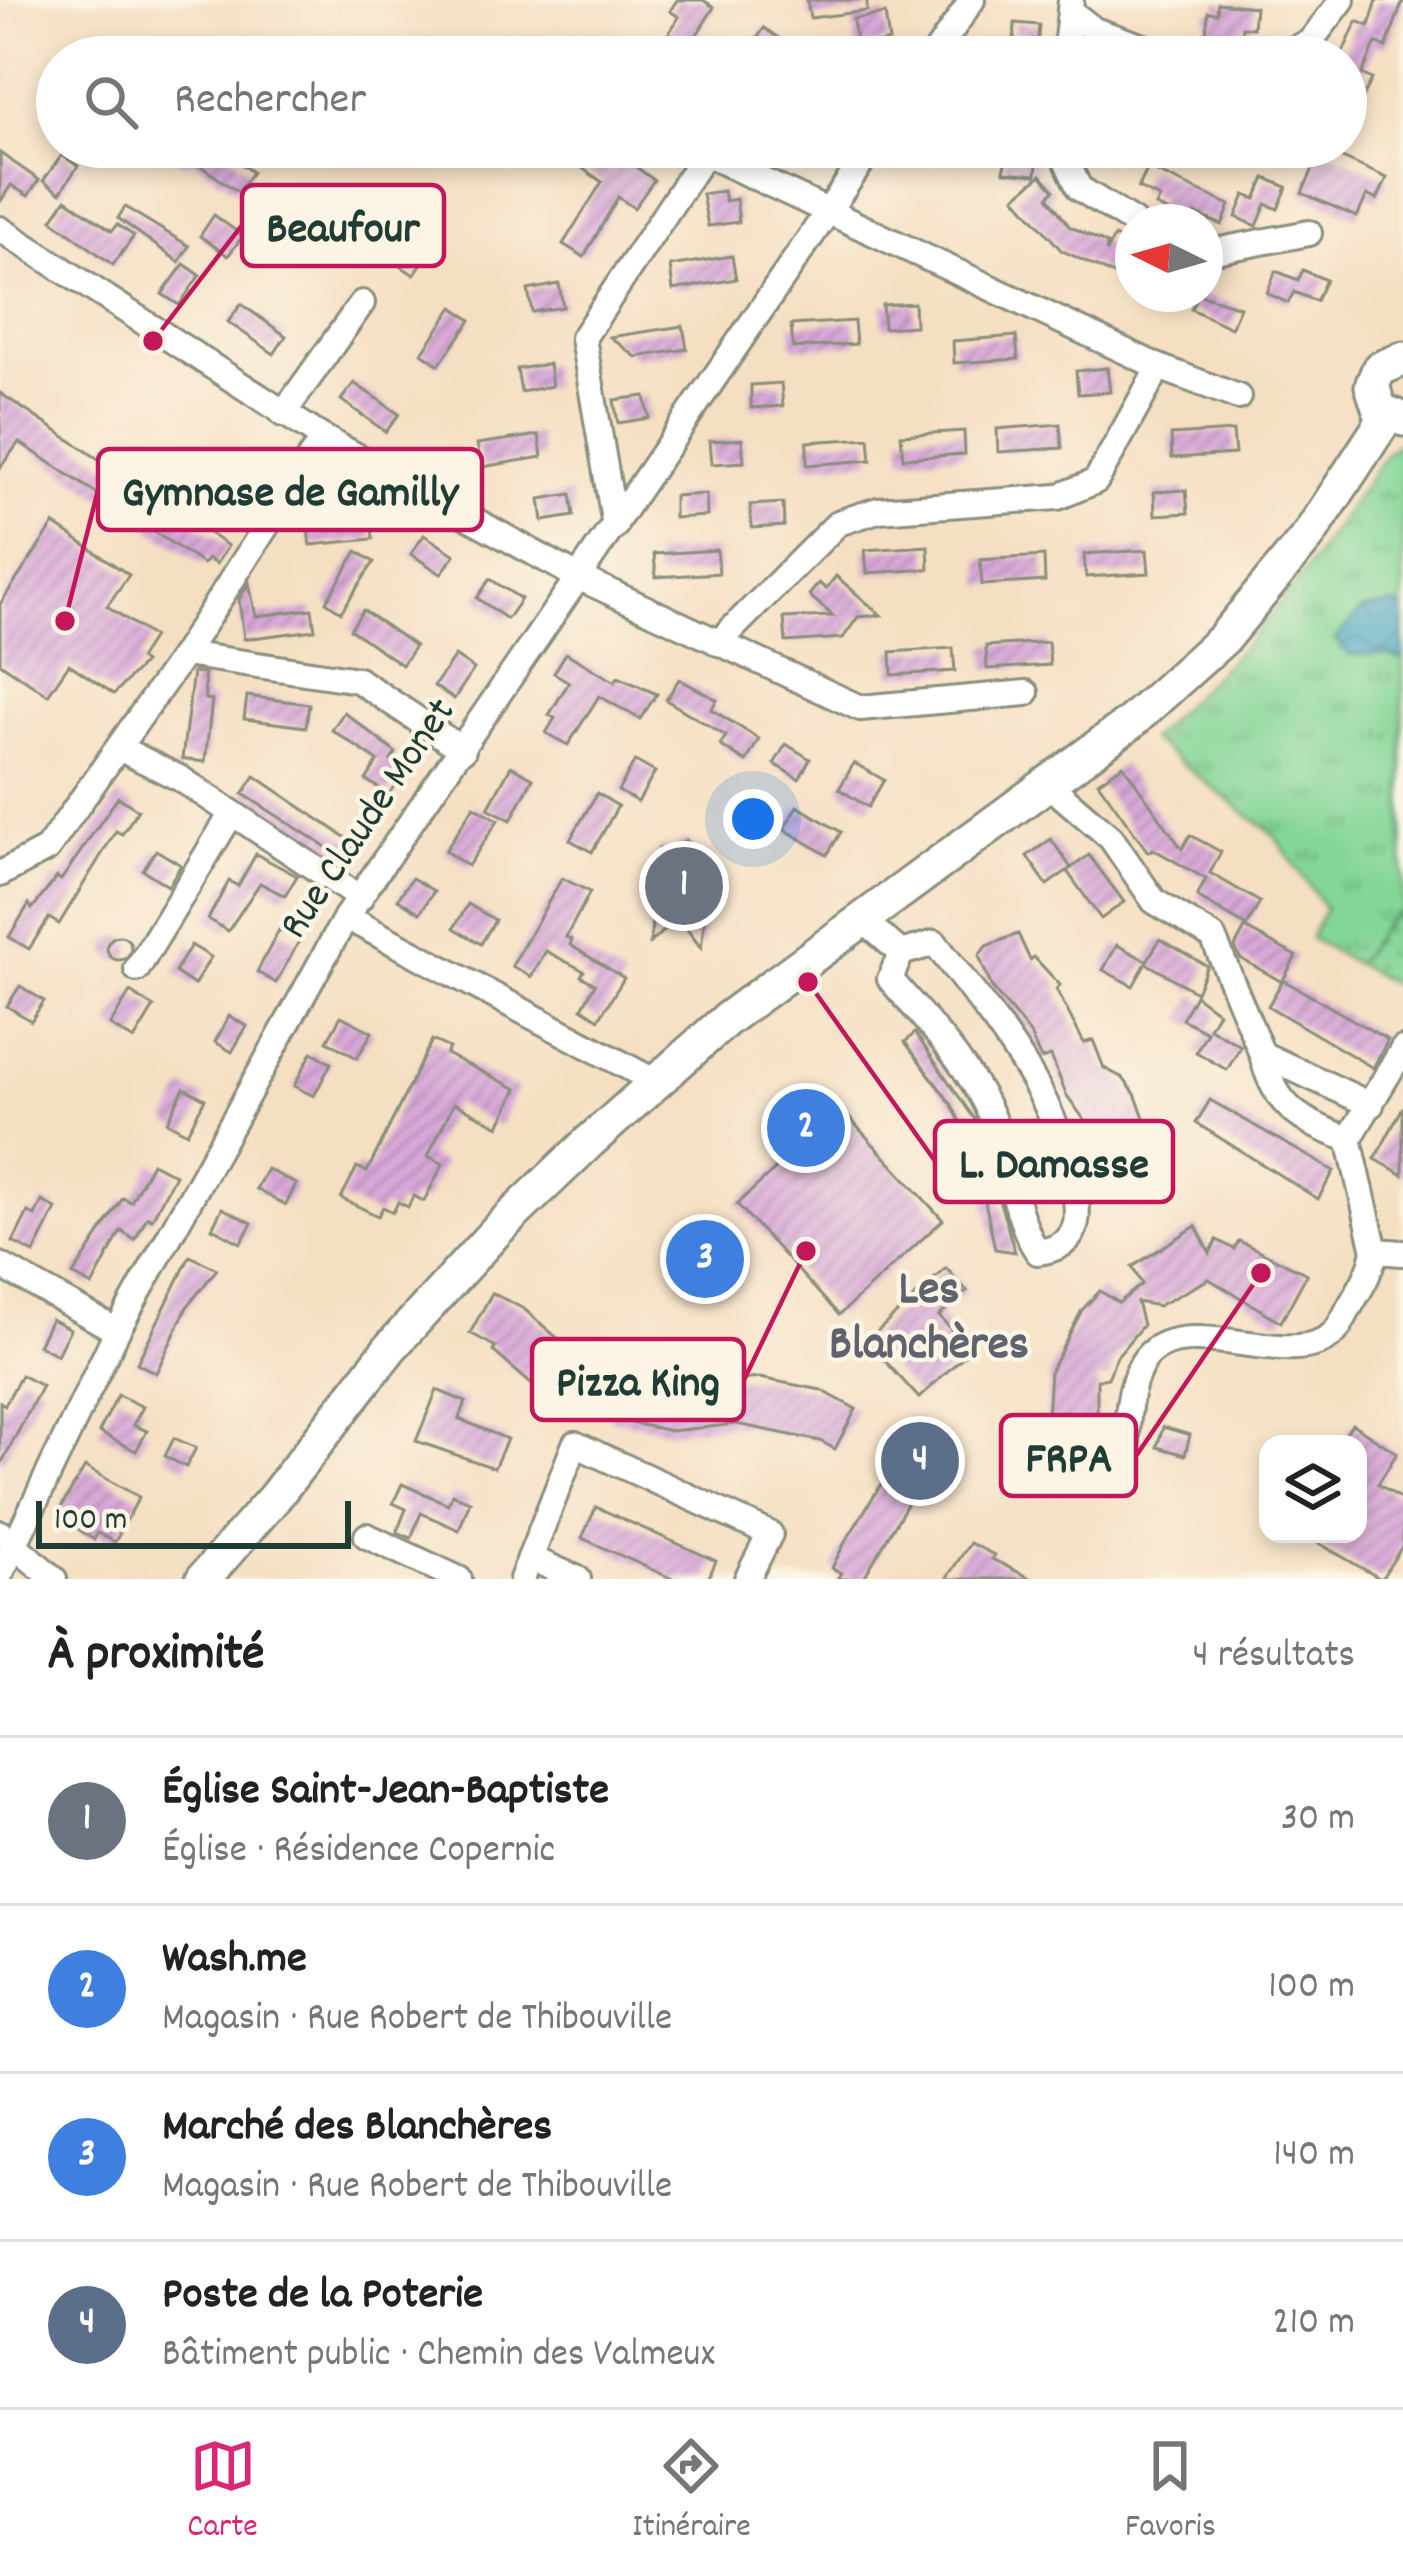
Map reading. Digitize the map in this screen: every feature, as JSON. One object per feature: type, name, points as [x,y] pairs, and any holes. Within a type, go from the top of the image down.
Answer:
[{"type":"street","points":[[947,36],[972,0]]},
{"type":"street","points":[[1315,36],[1342,0]]},
{"type":"street","points":[[1067,36],[1071,6]]},
{"type":"street","points":[[1071,6],[1094,31],[1109,36]]},
{"type":"street","points":[[615,526],[583,338],[687,168]]},
{"type":"street","points":[[735,168],[1160,367],[1238,397]]},
{"type":"street","name":"Rue Claude Monet","points":[[0,1576],[8,1541],[117,1331],[353,907],[857,168]]},
{"type":"street","points":[[1070,168],[1079,188],[1115,211]]},
{"type":"street","points":[[0,229],[323,438],[580,578],[860,708],[1026,693]]},
{"type":"street","points":[[1223,249],[1309,233]]},
{"type":"street","points":[[283,414],[362,303]]},
{"type":"street","points":[[203,1579],[428,1306],[498,1229],[656,1082],[727,1019],[1130,723],[1223,639],[1309,535],[1395,418],[1375,403],[1374,377],[1386,364],[1403,359]]},
{"type":"street","points":[[718,643],[838,523],[878,510],[1058,497],[1096,481],[1160,367]]},
{"type":"street","points":[[0,874],[47,849],[184,654],[323,438]]},
{"type":"street","points":[[184,654],[358,680],[463,750]]},
{"type":"street","points":[[119,748],[232,813],[353,907],[656,1082]]},
{"type":"street","points":[[1048,784],[1111,838],[1154,901],[1213,938],[1281,1104],[1309,1126],[1349,1139]]},
{"type":"street","points":[[137,969],[232,813]]},
{"type":"street","points":[[863,920],[901,953]]},
{"type":"street","points":[[934,943],[1034,1074],[1065,1142],[1079,1216],[1074,1235],[1060,1249],[1038,1252],[1025,1235],[1011,1166],[988,1108],[890,979],[901,953],[934,943]]},
{"type":"street","points":[[1126,1479],[1132,1385],[1145,1358],[1163,1345],[1185,1340],[1308,1347],[1334,1333],[1372,1270],[1375,1251],[1349,1139],[1403,1049]]},
{"type":"street","points":[[1262,1054],[1371,1105]]},
{"type":"street","points":[[1375,1251],[1403,1253]]},
{"type":"street","points":[[0,1265],[117,1331]]},
{"type":"street","points":[[578,1579],[526,1569],[575,1444],[770,1534],[747,1579]]},
{"type":"street","points":[[367,1536],[459,1579]]},
{"type":"street","points":[[8,1541],[54,1579]]},
{"type":"green space","points":[[1403,440],[1403,909],[1385,923],[1356,964],[1310,938],[1325,909],[1274,835],[1150,739],[1246,644],[1302,576],[1387,453]]},
{"type":"green space","points":[[1403,909],[1403,990],[1356,964],[1385,923]]},
{"type":"water","points":[[1403,607],[1403,660],[1387,654],[1350,655],[1335,639],[1362,610]]},
{"type":"building","points":[[677,0],[703,0],[714,7],[696,36],[667,36],[679,17],[670,11]]},
{"type":"building","points":[[807,0],[867,0],[867,11],[810,18]]},
{"type":"building","points":[[1377,0],[1403,1],[1386,47],[1376,43],[1367,63],[1367,36],[1350,36],[1357,21],[1369,26]]},
{"type":"building","points":[[1218,3],[1255,7],[1253,28],[1242,27],[1241,36],[1206,36],[1208,12],[1217,13]]},
{"type":"building","points":[[885,14],[888,36],[855,36],[853,19]]},
{"type":"building","points":[[1015,23],[1039,25],[1038,36],[1014,36]]},
{"type":"building","points":[[0,153],[39,180],[28,196],[11,185],[0,202]]},
{"type":"building","points":[[52,168],[77,168],[60,193],[43,181]]},
{"type":"building","points":[[204,168],[247,168],[252,172],[238,192]]},
{"type":"building","points":[[582,168],[638,168],[654,180],[634,208],[618,197],[584,257],[563,244],[602,182]]},
{"type":"building","points":[[1004,168],[1036,168],[1036,175],[1004,172]]},
{"type":"building","points":[[1148,168],[1230,205],[1223,222],[1223,204],[1157,204],[1160,198],[1138,188]]},
{"type":"building","points":[[1313,168],[1365,168],[1387,178],[1377,200],[1367,195],[1357,217],[1302,193]]},
{"type":"building","points":[[1041,175],[1054,190],[1048,197],[1069,226],[1107,244],[1106,252],[1115,237],[1115,276],[1061,250],[1015,197]]},
{"type":"building","points":[[1265,178],[1287,187],[1278,209],[1266,204],[1257,226],[1236,217],[1245,195],[1256,199]]},
{"type":"building","points":[[723,191],[725,201],[736,199],[739,222],[708,226],[702,194]]},
{"type":"building","points":[[66,199],[112,231],[117,224],[134,236],[113,265],[52,220]]},
{"type":"building","points":[[125,207],[189,246],[179,262],[118,218]]},
{"type":"building","points":[[214,215],[243,236],[228,256],[200,236]]},
{"type":"building","points":[[380,226],[426,257],[414,275],[368,244]]},
{"type":"building","points":[[732,256],[736,279],[673,290],[670,266]]},
{"type":"building","points":[[184,264],[200,275],[179,305],[162,294]]},
{"type":"building","points":[[1303,270],[1326,280],[1316,301],[1294,292],[1288,303],[1267,293],[1276,271],[1298,280]]},
{"type":"building","points":[[559,284],[563,307],[532,312],[528,290]]},
{"type":"building","points":[[1223,302],[1240,307],[1231,328],[1197,312],[1223,312]]},
{"type":"building","points":[[914,303],[915,326],[884,328],[882,305]]},
{"type":"building","points":[[241,304],[286,336],[274,354],[228,322]]},
{"type":"building","points":[[453,307],[471,320],[439,365],[422,353]]},
{"type":"building","points":[[854,321],[856,344],[793,348],[791,325]]},
{"type":"building","points":[[683,326],[687,349],[636,357],[610,337]]},
{"type":"building","points":[[1016,336],[1018,359],[954,363],[953,341]]},
{"type":"building","points":[[549,364],[552,386],[521,392],[517,369]]},
{"type":"building","points":[[1107,368],[1110,392],[1078,394],[1076,371]]},
{"type":"building","points":[[354,383],[399,414],[386,432],[341,400]]},
{"type":"building","points":[[781,383],[783,406],[751,408],[751,385]]},
{"type":"building","points":[[0,393],[228,546],[216,564],[208,559],[203,564],[19,442],[0,468]]},
{"type":"building","points":[[645,396],[649,418],[618,423],[614,400]]},
{"type":"building","points":[[1060,424],[1062,448],[998,452],[997,429]]},
{"type":"building","points":[[964,431],[965,454],[903,458],[901,435]]},
{"type":"building","points":[[1233,431],[1235,454],[1172,458],[1171,435]]},
{"type":"building","points":[[539,435],[542,457],[482,467],[477,444]]},
{"type":"building","points":[[869,438],[871,460],[807,465],[807,442]]},
{"type":"building","points":[[742,439],[744,462],[712,464],[710,441]]},
{"type":"building","points":[[1186,490],[1188,513],[1155,515],[1154,492]]},
{"type":"building","points":[[571,494],[574,516],[543,521],[540,499]]},
{"type":"building","points":[[706,494],[707,516],[674,518],[674,496]]},
{"type":"building","points":[[783,503],[784,526],[752,528],[750,505]]},
{"type":"building","points":[[371,516],[373,539],[310,545],[307,522]]},
{"type":"building","points":[[54,524],[129,575],[107,606],[153,637],[139,659],[144,663],[114,694],[69,664],[48,695],[0,663],[0,604]]},
{"type":"building","points":[[424,535],[455,555],[441,574],[411,554]]},
{"type":"building","points":[[928,546],[929,569],[867,573],[865,550]]},
{"type":"building","points":[[717,550],[719,573],[656,577],[654,554]]},
{"type":"building","points":[[1147,550],[1149,573],[1086,577],[1084,554]]},
{"type":"building","points":[[357,551],[374,562],[341,612],[326,602]]},
{"type":"building","points":[[1044,556],[1045,581],[982,585],[980,560]]},
{"type":"building","points":[[836,576],[881,615],[858,617],[843,638],[786,642],[784,618],[833,616],[809,595],[819,583],[826,589]]},
{"type":"building","points":[[490,579],[521,599],[507,619],[477,598]]},
{"type":"building","points":[[249,583],[256,616],[312,609],[315,630],[244,639],[239,599]]},
{"type":"building","points":[[363,610],[415,646],[402,665],[350,629]]},
{"type":"building","points":[[1048,642],[1050,665],[987,669],[986,646]]},
{"type":"building","points":[[953,648],[955,671],[892,675],[891,652]]},
{"type":"building","points":[[566,653],[615,682],[618,677],[657,694],[640,719],[599,696],[568,745],[546,733],[555,718],[549,715],[569,682],[554,673]]},
{"type":"building","points":[[455,656],[474,669],[454,699],[434,686]]},
{"type":"building","points":[[193,672],[204,674],[205,699],[212,700],[205,762],[182,759]]},
{"type":"building","points":[[679,679],[717,700],[711,709],[759,739],[746,762],[720,745],[726,736],[666,700]]},
{"type":"building","points":[[247,696],[309,704],[306,727],[244,719]]},
{"type":"building","points":[[344,712],[396,753],[391,760],[405,769],[389,794],[366,780],[378,761],[332,730]]},
{"type":"building","points":[[786,744],[810,759],[799,779],[774,764]]},
{"type":"building","points":[[635,761],[655,772],[638,802],[618,791]]},
{"type":"building","points":[[854,763],[884,780],[868,807],[839,789]]},
{"type":"building","points":[[1123,765],[1182,849],[1190,835],[1221,852],[1210,873],[1260,902],[1247,926],[1197,897],[1206,879],[1153,849],[1148,852],[1098,782]]},
{"type":"building","points":[[511,766],[533,778],[511,820],[488,808]]},
{"type":"building","points":[[255,776],[355,844],[345,859],[243,794]]},
{"type":"building","points":[[597,793],[618,806],[592,852],[570,840]]},
{"type":"building","points":[[118,797],[138,810],[122,834],[116,831],[59,924],[49,918],[29,949],[9,937],[29,904],[32,909],[57,877],[61,880]]},
{"type":"building","points":[[474,806],[498,820],[468,866],[445,851]]},
{"type":"building","points":[[797,806],[841,832],[827,855],[784,829]]},
{"type":"building","points":[[1051,839],[1071,868],[1047,885],[1027,856]]},
{"type":"building","points":[[686,840],[698,852],[711,853],[709,867],[722,882],[708,894],[701,948],[679,918],[650,943],[655,891],[644,876],[658,862],[659,849],[673,850]]},
{"type":"building","points":[[156,850],[181,865],[168,886],[143,870]]},
{"type":"building","points":[[256,854],[297,876],[285,896],[260,883],[228,931],[208,919],[229,881],[238,886]]},
{"type":"building","points":[[1089,855],[1124,902],[1101,919],[1067,871]]},
{"type":"building","points":[[412,878],[434,891],[420,913],[398,899]]},
{"type":"building","points":[[562,878],[590,892],[566,937],[572,940],[570,945],[624,978],[599,1019],[582,1008],[595,984],[581,976],[584,971],[546,951],[531,977],[512,966]]},
{"type":"building","points":[[468,904],[495,920],[481,944],[454,928]]},
{"type":"building","points":[[1245,928],[1296,956],[1282,982],[1240,958],[1235,947]]},
{"type":"building","points":[[279,930],[299,941],[276,983],[257,972]]},
{"type":"building","points":[[1018,934],[1030,960],[1034,957],[1060,985],[1056,989],[1084,1043],[1093,1040],[1104,1068],[1123,1078],[1135,1094],[1157,1151],[1114,1166],[1104,1139],[1100,1142],[1066,1094],[1051,1056],[1041,1059],[1029,1032],[992,988],[979,956],[986,946]]},
{"type":"building","points":[[119,936],[128,939],[128,957],[119,960],[110,957],[107,948],[110,939]]},
{"type":"building","points":[[1160,939],[1207,966],[1196,992],[1146,963],[1133,986],[1103,970],[1117,945],[1147,961]]},
{"type":"building","points":[[191,945],[211,957],[194,985],[175,972]]},
{"type":"building","points":[[1283,980],[1388,1040],[1373,1068],[1268,1006]]},
{"type":"building","points":[[20,986],[44,1001],[31,1021],[7,1006]]},
{"type":"building","points":[[130,992],[154,1007],[134,1040],[110,1025]]},
{"type":"building","points":[[1195,995],[1218,1012],[1209,1028],[1241,1046],[1227,1070],[1196,1052],[1207,1032],[1182,1019]]},
{"type":"building","points":[[229,1016],[247,1026],[232,1052],[215,1042]]},
{"type":"building","points":[[341,1016],[372,1032],[357,1058],[327,1041]]},
{"type":"building","points":[[915,1033],[975,1120],[1015,1252],[995,1249],[975,1153],[952,1105],[905,1042]]},
{"type":"building","points":[[432,1040],[449,1048],[446,1054],[517,1089],[499,1126],[454,1103],[428,1156],[443,1164],[424,1201],[413,1196],[408,1207],[398,1202],[393,1212],[383,1207],[378,1216],[341,1198],[357,1167],[367,1172]]},
{"type":"building","points":[[312,1052],[331,1063],[314,1096],[294,1086]]},
{"type":"building","points":[[184,1088],[205,1099],[187,1133],[167,1122]]},
{"type":"building","points":[[1210,1100],[1334,1171],[1318,1199],[1196,1123]]},
{"type":"building","points":[[1403,1107],[1403,1175],[1375,1159]]},
{"type":"building","points":[[841,1109],[943,1220],[839,1315],[737,1204]]},
{"type":"building","points":[[152,1163],[175,1175],[152,1219],[147,1217],[135,1240],[121,1231],[92,1286],[73,1275],[123,1198],[131,1202]]},
{"type":"building","points":[[267,1169],[296,1184],[286,1205],[256,1189]]},
{"type":"building","points":[[42,1201],[56,1209],[34,1253],[13,1242],[28,1212],[35,1216]]},
{"type":"building","points":[[222,1208],[252,1223],[241,1243],[212,1228]]},
{"type":"building","points":[[1196,1226],[1210,1253],[1217,1240],[1234,1249],[1239,1241],[1307,1274],[1281,1322],[1209,1279],[1158,1306],[1137,1302],[1143,1325],[1117,1356],[1108,1378],[1097,1380],[1097,1448],[1045,1448],[1050,1372],[1082,1310],[1100,1291],[1119,1303],[1142,1284],[1132,1267]]},
{"type":"building","points":[[190,1256],[217,1269],[187,1307],[156,1373],[137,1363]]},
{"type":"building","points":[[946,1268],[967,1291],[939,1316],[970,1350],[919,1398],[867,1341]]},
{"type":"building","points":[[492,1293],[524,1309],[593,1369],[598,1362],[624,1375],[626,1369],[682,1381],[681,1386],[760,1378],[821,1390],[856,1409],[835,1449],[820,1441],[737,1424],[671,1431],[612,1419],[577,1401],[573,1409],[538,1390],[493,1351],[496,1347],[470,1333]]},
{"type":"building","points":[[51,1319],[70,1329],[57,1355],[38,1345]]},
{"type":"building","points":[[21,1375],[42,1386],[0,1466],[0,1402],[5,1405]]},
{"type":"building","points":[[437,1390],[466,1402],[459,1419],[507,1439],[494,1468],[416,1441]]},
{"type":"building","points":[[118,1395],[143,1407],[133,1425],[147,1431],[136,1451],[99,1432]]},
{"type":"building","points":[[1352,1424],[1397,1453],[1378,1484],[1403,1500],[1403,1545],[1381,1579],[1319,1543],[1367,1543],[1367,1435],[1345,1435]]},
{"type":"building","points":[[1163,1427],[1190,1435],[1185,1455],[1157,1447]]},
{"type":"building","points":[[174,1438],[196,1448],[186,1467],[165,1456]]},
{"type":"building","points":[[901,1452],[929,1467],[863,1579],[837,1579],[841,1573],[832,1568],[844,1544]]},
{"type":"building","points":[[85,1467],[139,1497],[115,1542],[97,1533],[94,1540],[57,1514]]},
{"type":"building","points":[[402,1484],[448,1504],[452,1494],[470,1501],[459,1530],[421,1513],[411,1538],[397,1532],[406,1509],[393,1503]]},
{"type":"building","points":[[596,1507],[716,1561],[708,1579],[673,1579],[582,1538]]},
{"type":"building","points":[[970,1543],[994,1555],[992,1559],[1032,1579],[946,1579]]},
{"type":"place","name":"Beaufour","points":[[153,341]]},
{"type":"place","name":"Gymnase de Gamilly","points":[[65,621]]},
{"type":"place","name":"Église Saint-Jean-Baptiste","points":[[684,886]]},
{"type":"place","name":"L. Damasse","points":[[808,982]]},
{"type":"place","name":"Wash.me","points":[[806,1128]]},
{"type":"place","name":"Pizza King","points":[[806,1251]]},
{"type":"place","name":"Marché des Blanchères","points":[[705,1259]]},
{"type":"place","name":"FRPA","points":[[1261,1273]]},
{"type":"place","name":"Poste de la Poterie","points":[[920,1461]]},
{"type":"district","name":"Les Blanchères","points":[[929,1320]]}]
